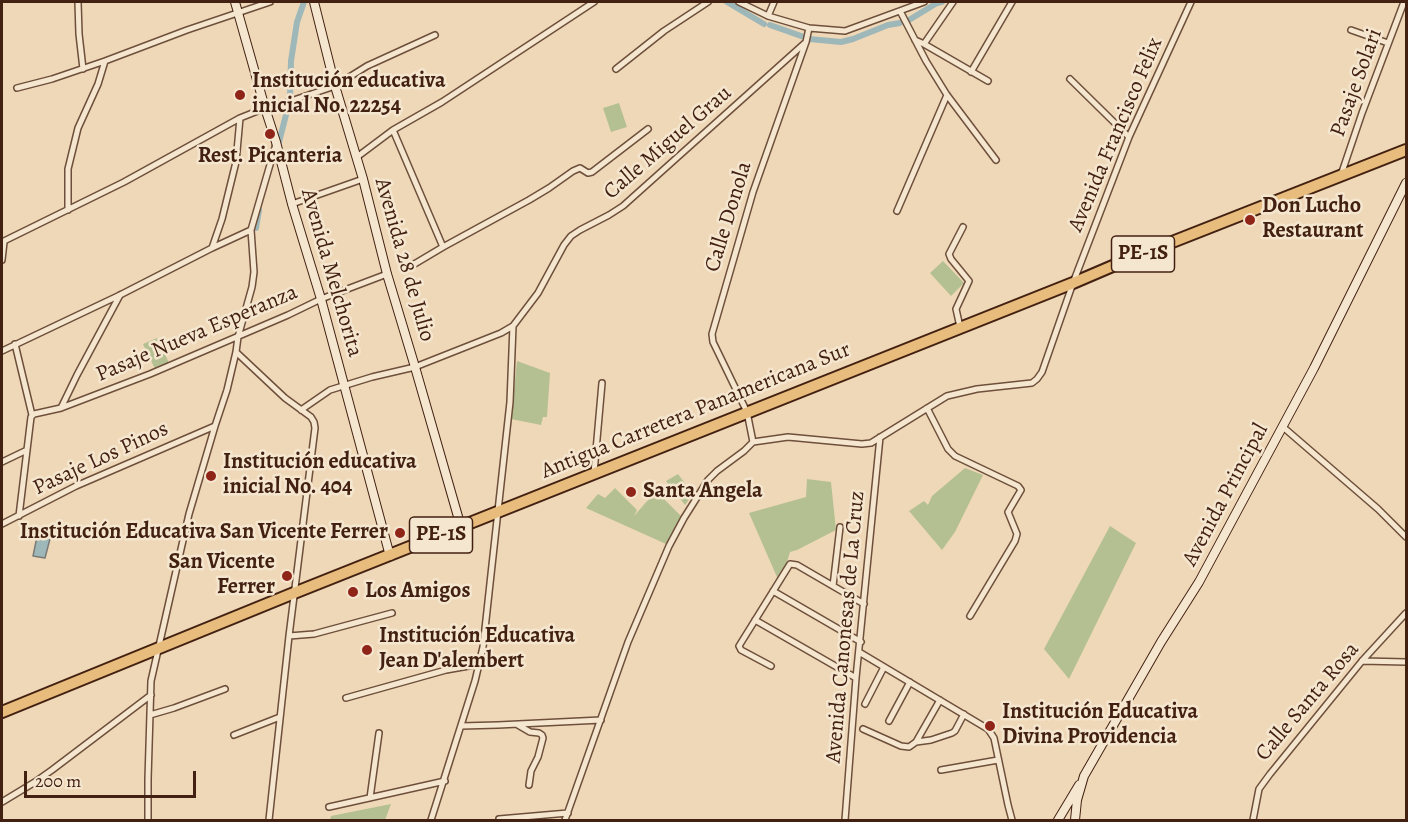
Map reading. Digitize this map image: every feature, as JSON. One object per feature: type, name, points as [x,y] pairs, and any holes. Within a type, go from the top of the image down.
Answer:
[{"type":"highway","name":"Antigua Carretera Panamericana Sur","points":[[2,712],[1129,259],[1407,150]]},
{"type":"main road","name":"Avenida Melchorita","points":[[235,2],[321,299],[390,556]]},
{"type":"main road","name":"Avenida 28 de Julio","points":[[314,2],[387,274],[461,527]]},
{"type":"main road","name":"Avenida Principal","points":[[1075,820],[1077,800],[1084,776],[1161,642],[1199,582],[1314,368],[1407,183]]},
{"type":"main road","points":[[1067,820],[1059,820],[1084,776]]},
{"type":"street","points":[[78,2],[83,69]]},
{"type":"street","points":[[17,88],[83,69],[270,2]]},
{"type":"street","points":[[357,157],[393,130],[442,102],[594,2]]},
{"type":"street","points":[[616,69],[664,31],[708,2]]},
{"type":"street","points":[[739,2],[768,16],[809,28],[845,31],[924,2]]},
{"type":"street","points":[[768,16],[774,2]]},
{"type":"street","points":[[924,44],[953,2]]},
{"type":"street","points":[[971,72],[1012,2]]},
{"type":"street","name":"Avenida Francisco Felix","points":[[927,408],[947,396],[977,389],[1032,383],[1042,372],[1073,283],[1129,137],[1191,2]]},
{"type":"street","name":"Pasaje Solari","points":[[1341,176],[1404,2]]},
{"type":"street","points":[[900,11],[947,95],[996,160]]},
{"type":"street","name":"Calle Donola","points":[[753,442],[747,412],[713,342],[712,334],[753,192],[809,28]]},
{"type":"street","points":[[1350,30],[1388,43]]},
{"type":"street","points":[[2,260],[3,242],[124,182],[240,118],[335,86],[367,66],[435,35]]},
{"type":"street","points":[[915,40],[988,81]]},
{"type":"street","name":"Calle Miguel Grau","points":[[301,410],[330,390],[344,384],[415,367],[501,333],[513,326],[538,293],[571,236],[623,206],[806,42]]},
{"type":"street","points":[[68,210],[68,169],[75,139],[102,74],[105,61]]},
{"type":"street","points":[[1070,79],[1129,137]]},
{"type":"street","points":[[897,210],[947,95]]},
{"type":"street","points":[[212,248],[222,219],[236,162],[240,118]]},
{"type":"street","points":[[406,269],[529,200],[573,171],[580,168],[588,173],[592,172],[648,129]]},
{"type":"street","points":[[393,130],[443,247]]},
{"type":"street","points":[[148,820],[151,681],[189,514],[227,390],[238,337],[252,287],[254,272],[251,230],[276,142]]},
{"type":"street","points":[[292,204],[363,179]]},
{"type":"street","points":[[960,327],[956,309],[969,281],[949,254],[963,226]]},
{"type":"street","points":[[2,351],[251,230]]},
{"type":"street","name":"Pasaje Nueva Esperanza","points":[[32,415],[61,408],[150,374],[321,299],[387,274]]},
{"type":"street","points":[[61,408],[120,295]]},
{"type":"street","points":[[431,820],[480,664],[483,646],[510,402],[513,326]]},
{"type":"street","points":[[15,344],[32,415],[19,516]]},
{"type":"street","points":[[236,352],[311,417],[315,428],[269,820]]},
{"type":"street","points":[[594,473],[602,383]]},
{"type":"street","points":[[565,820],[632,633],[669,546],[708,480],[753,442],[788,437],[862,444],[871,442],[927,408],[948,448],[956,456],[1018,486],[1021,490],[1008,512],[1017,534],[1015,541],[970,616]]},
{"type":"street","name":"Pasaje Los Pinos","points":[[2,524],[76,486],[215,426]]},
{"type":"street","points":[[1283,427],[1407,537]]},
{"type":"street","name":"Avenida Canonesas de La Cruz","points":[[845,820],[856,678],[880,437]]},
{"type":"street","points":[[2,462],[27,450]]},
{"type":"street","points":[[833,585],[840,527]]},
{"type":"street","points":[[771,666],[739,647],[792,563],[864,604]]},
{"type":"street","points":[[773,591],[861,642]]},
{"type":"street","points":[[289,636],[314,634],[392,613]]},
{"type":"street","name":"Calle Santa Rosa","points":[[1253,820],[1259,789],[1264,782],[1362,661],[1407,613]]},
{"type":"street","points":[[755,620],[856,678]]},
{"type":"street","points":[[859,652],[988,729],[992,734],[1012,820]]},
{"type":"street","points":[[1362,661],[1407,662]]},
{"type":"street","points":[[346,698],[446,670],[480,664]]},
{"type":"street","points":[[864,704],[884,667]]},
{"type":"street","points":[[889,721],[910,682]]},
{"type":"street","points":[[150,715],[225,689]]},
{"type":"street","points":[[2,802],[43,776],[150,695]]},
{"type":"street","points":[[863,729],[909,747],[916,742],[940,700]]},
{"type":"street","points":[[916,742],[952,734],[964,714]]},
{"type":"street","points":[[234,735],[280,717]]},
{"type":"street","points":[[461,726],[601,720]]},
{"type":"street","points":[[518,724],[530,732],[539,733],[543,738],[531,771],[529,785]]},
{"type":"street","points":[[370,798],[379,733]]},
{"type":"street","points":[[941,770],[998,760]]},
{"type":"street","points":[[329,807],[445,781]]},
{"type":"street","points":[[499,819],[568,813]]},
{"type":"green space","points":[[619,103],[627,127],[611,132],[603,108]]},
{"type":"green space","points":[[943,261],[964,283],[951,296],[930,273]]},
{"type":"green space","points":[[157,338],[170,365],[156,371],[143,344]]},
{"type":"green space","points":[[517,361],[550,373],[547,417],[543,417],[541,425],[511,419]]},
{"type":"green space","points":[[965,468],[983,475],[955,532],[942,550],[909,511],[924,501],[928,505],[932,496]]},
{"type":"green space","points":[[678,474],[693,494],[685,505],[666,481]]},
{"type":"green space","points":[[807,479],[831,482],[836,530],[790,552],[780,584],[749,513],[806,497]]},
{"type":"green space","points":[[615,488],[637,510],[634,516],[656,491],[682,517],[666,544],[586,508],[598,494],[605,498]]},
{"type":"green space","points":[[1110,526],[1136,543],[1069,679],[1044,649]]},
{"type":"green space","points":[[391,804],[385,820],[330,820],[331,816]]},
{"type":"water","points":[[38,532],[51,535],[45,558],[33,556]]},
{"type":"waterway","points":[[290,98],[291,61],[297,22],[304,2]]},
{"type":"waterway","points":[[727,2],[764,24]]},
{"type":"waterway","points":[[909,20],[942,2]]},
{"type":"waterway","points":[[809,39],[841,42],[900,23]]},
{"type":"waterway","points":[[770,25],[804,37]]},
{"type":"waterway","points":[[279,142],[287,111]]},
{"type":"waterway","points":[[256,228],[259,210]]},
{"type":"place","name":"Institución educativa inicial No. 22254","points":[[240,95]]},
{"type":"place","name":"Rest. Picanteria","points":[[270,134]]},
{"type":"place","name":"Don Lucho Restaurant","points":[[1250,220]]},
{"type":"place","name":"Institución educativa inicial No. 404","points":[[211,476]]},
{"type":"place","name":"Santa Angela","points":[[631,492]]},
{"type":"place","name":"Institución Educativa San Vicente Ferrer","points":[[400,533]]},
{"type":"place","name":"San Vicente Ferrer","points":[[287,576]]},
{"type":"place","name":"Los Amigos","points":[[353,592]]},
{"type":"place","name":"Institución Educativa Jean D'alembert","points":[[367,650]]},
{"type":"place","name":"Institución Educativa Divina Providencia","points":[[990,726]]}]
